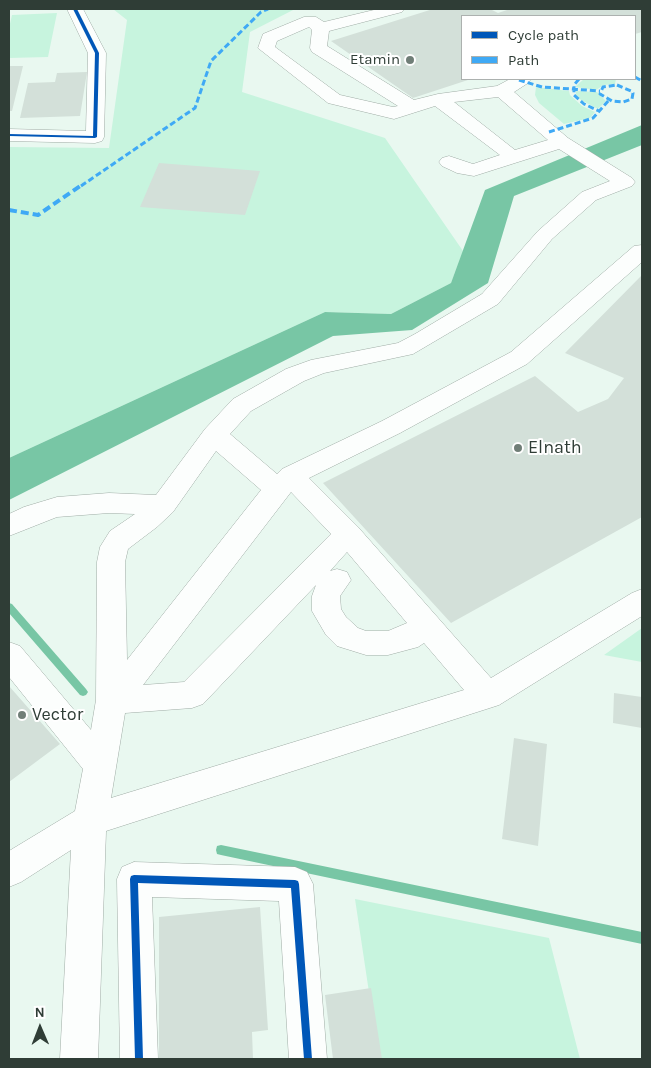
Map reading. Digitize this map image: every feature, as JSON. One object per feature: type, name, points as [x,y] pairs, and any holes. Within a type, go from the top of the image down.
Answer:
[{"type":"street","points":[[9,135],[95,137],[96,53],[75,9]]},
{"type":"street","points":[[396,9],[322,28],[310,20],[269,38],[266,48],[334,99],[394,114],[438,99],[502,91],[520,80]]},
{"type":"street","points":[[322,28],[318,48],[412,107]]},
{"type":"street","points":[[502,91],[567,145],[604,169],[637,182]]},
{"type":"street","points":[[438,99],[506,151]]},
{"type":"street","points":[[449,162],[464,169],[474,170],[567,145]]},
{"type":"street","points":[[79,1059],[90,820],[112,700],[110,562],[114,547],[120,538],[147,520],[163,505],[180,479],[214,435],[242,405],[295,375],[319,366],[405,349],[490,300],[545,235],[589,196],[637,182]]},
{"type":"street","points":[[112,700],[162,640],[284,482],[391,428],[519,358],[642,251]]},
{"type":"street","points":[[214,435],[284,482],[348,534],[488,696]]},
{"type":"street","points":[[9,526],[34,514],[57,508],[109,503],[163,505]]},
{"type":"street","points":[[112,700],[192,695],[348,534]]},
{"type":"street","points":[[338,580],[330,586],[326,596],[327,611],[336,626],[348,637],[366,643],[388,643],[407,638],[427,626]]},
{"type":"street","points":[[9,870],[90,820],[488,696],[642,601]]},
{"type":"street","points":[[9,655],[99,764]]},
{"type":"street","points":[[139,1059],[134,879],[295,884],[308,1059]]},
{"type":"shaded area","points":[[113,9],[295,9],[250,32],[242,92],[385,138],[463,251],[451,283],[391,314],[325,312],[9,458],[9,147],[109,148],[127,20]]},
{"type":"shaded area","points":[[57,13],[48,57],[9,58],[9,28],[12,15]]},
{"type":"shaded area","points":[[583,80],[616,80],[615,84],[604,85],[596,90],[575,87]]},
{"type":"shaded area","points":[[536,87],[569,91],[570,95],[582,106],[595,112],[590,118],[564,124],[539,103],[535,95]]},
{"type":"shaded area","points":[[576,91],[597,92],[606,101],[598,109],[581,100],[576,95]]},
{"type":"shaded area","points":[[642,125],[642,145],[514,196],[488,283],[412,330],[333,336],[9,500],[9,458],[325,312],[391,314],[451,283],[485,190]]},
{"type":"shaded area","points":[[642,628],[642,662],[604,655]]},
{"type":"shaded area","points":[[355,899],[549,938],[580,1059],[379,1059]]},
{"type":"building","name":"Etamin","points":[[433,9],[490,9],[498,13],[510,9],[642,9],[642,32],[636,34],[636,15],[461,15],[461,80],[468,80],[413,98],[331,41]]},
{"type":"building","points":[[9,66],[23,66],[12,111],[9,111]]},
{"type":"building","points":[[87,72],[80,116],[20,118],[28,83],[55,82],[57,73]]},
{"type":"building","points":[[159,163],[260,171],[245,215],[140,207]]},
{"type":"building","name":"Elnath","points":[[642,275],[642,517],[451,623],[323,483],[535,376],[578,412],[608,399],[624,378],[565,353]]},
{"type":"building","name":"Vector","points":[[9,686],[60,744],[9,782]]},
{"type":"building","points":[[614,693],[642,697],[642,728],[613,723]]},
{"type":"building","points":[[514,738],[547,744],[538,846],[502,839]]},
{"type":"building","points":[[260,907],[268,1030],[252,1032],[253,1059],[159,1059],[159,917]]},
{"type":"building","points":[[371,988],[382,1059],[333,1059],[325,995]]},
{"type":"waterway","points":[[9,607],[83,692]]},
{"type":"waterway","points":[[221,850],[642,938]]},
{"type":"marked path","points":[[9,210],[38,215],[195,108],[211,61],[261,12],[268,9]]},
{"type":"marked path","points":[[636,78],[642,81]]},
{"type":"marked path","points":[[519,80],[542,87],[600,91]]},
{"type":"marked path","points":[[578,80],[574,85],[574,95],[584,104],[599,111]]},
{"type":"marked path","points":[[617,85],[631,91],[633,93],[632,99],[623,102],[612,101],[600,94],[603,87],[617,85]]},
{"type":"marked path","points":[[549,132],[593,118],[609,100]]},
{"type":"cycle path","points":[[9,135],[95,137],[97,53],[75,9]]},
{"type":"cycle path","points":[[139,1059],[134,879],[295,884],[308,1059]]},
{"type":"place","name":"Etamin","points":[[410,60]]},
{"type":"place","name":"Elnath","points":[[518,448]]},
{"type":"place","name":"Vector","points":[[22,715]]}]
